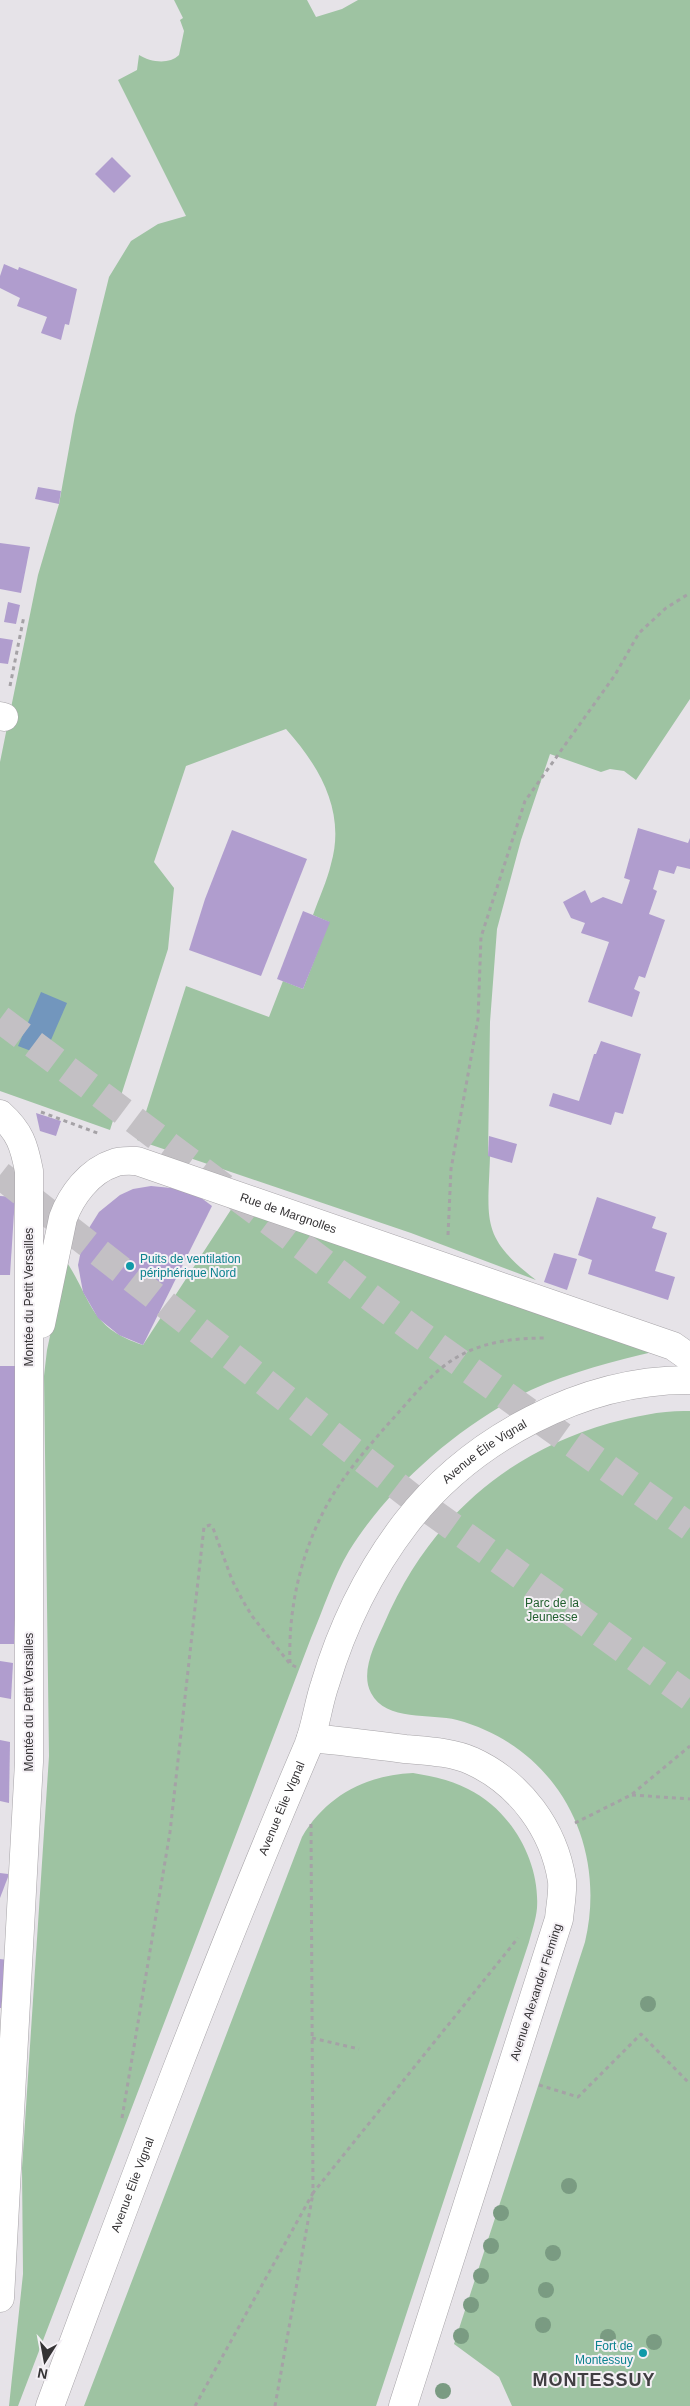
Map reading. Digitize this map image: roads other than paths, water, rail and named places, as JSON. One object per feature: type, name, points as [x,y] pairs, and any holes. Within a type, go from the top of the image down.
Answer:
[{"type":"street","name":"Montée du Petit Versailles","points":[[0,1114],[12,1125],[23,1143],[29,1171],[29,1762],[0,2298]]},
{"type":"street","name":"Rue de Margnolles","points":[[29,1381],[63,1218],[69,1203],[82,1185],[99,1171],[114,1162],[137,1161],[673,1346],[690,1358]]},
{"type":"street","name":"Avenue Élie Vignal","points":[[50,2406],[147,2142],[262,1852],[311,1738],[325,1682],[348,1623],[382,1556],[408,1520],[471,1458],[511,1432],[560,1407],[608,1391],[665,1380],[690,1380]]},
{"type":"street","name":"Avenue Alexander Fleming","points":[[311,1738],[439,1752],[471,1761],[498,1775],[523,1798],[544,1826],[556,1855],[562,1883],[559,1919],[403,2406]]},
{"type":"water","points":[[41,992],[67,1003],[44,1056],[18,1046]]},
{"type":"tunnel","points":[[0,1019],[414,1330],[690,1527]]},
{"type":"tunnel","points":[[0,1175],[414,1499],[690,1697]]},
{"type":"place","name":"Puits de ventilation périphérique Nord","points":[[130,1266]]},
{"type":"place","name":"Fort de Montessuy","points":[[643,2353]]},
{"type":"district","name":"MONTESSUY","points":[[594,2380]]},
{"type":"park label","name":"Parc de la Jeunesse","points":[[552,1610]]}]
